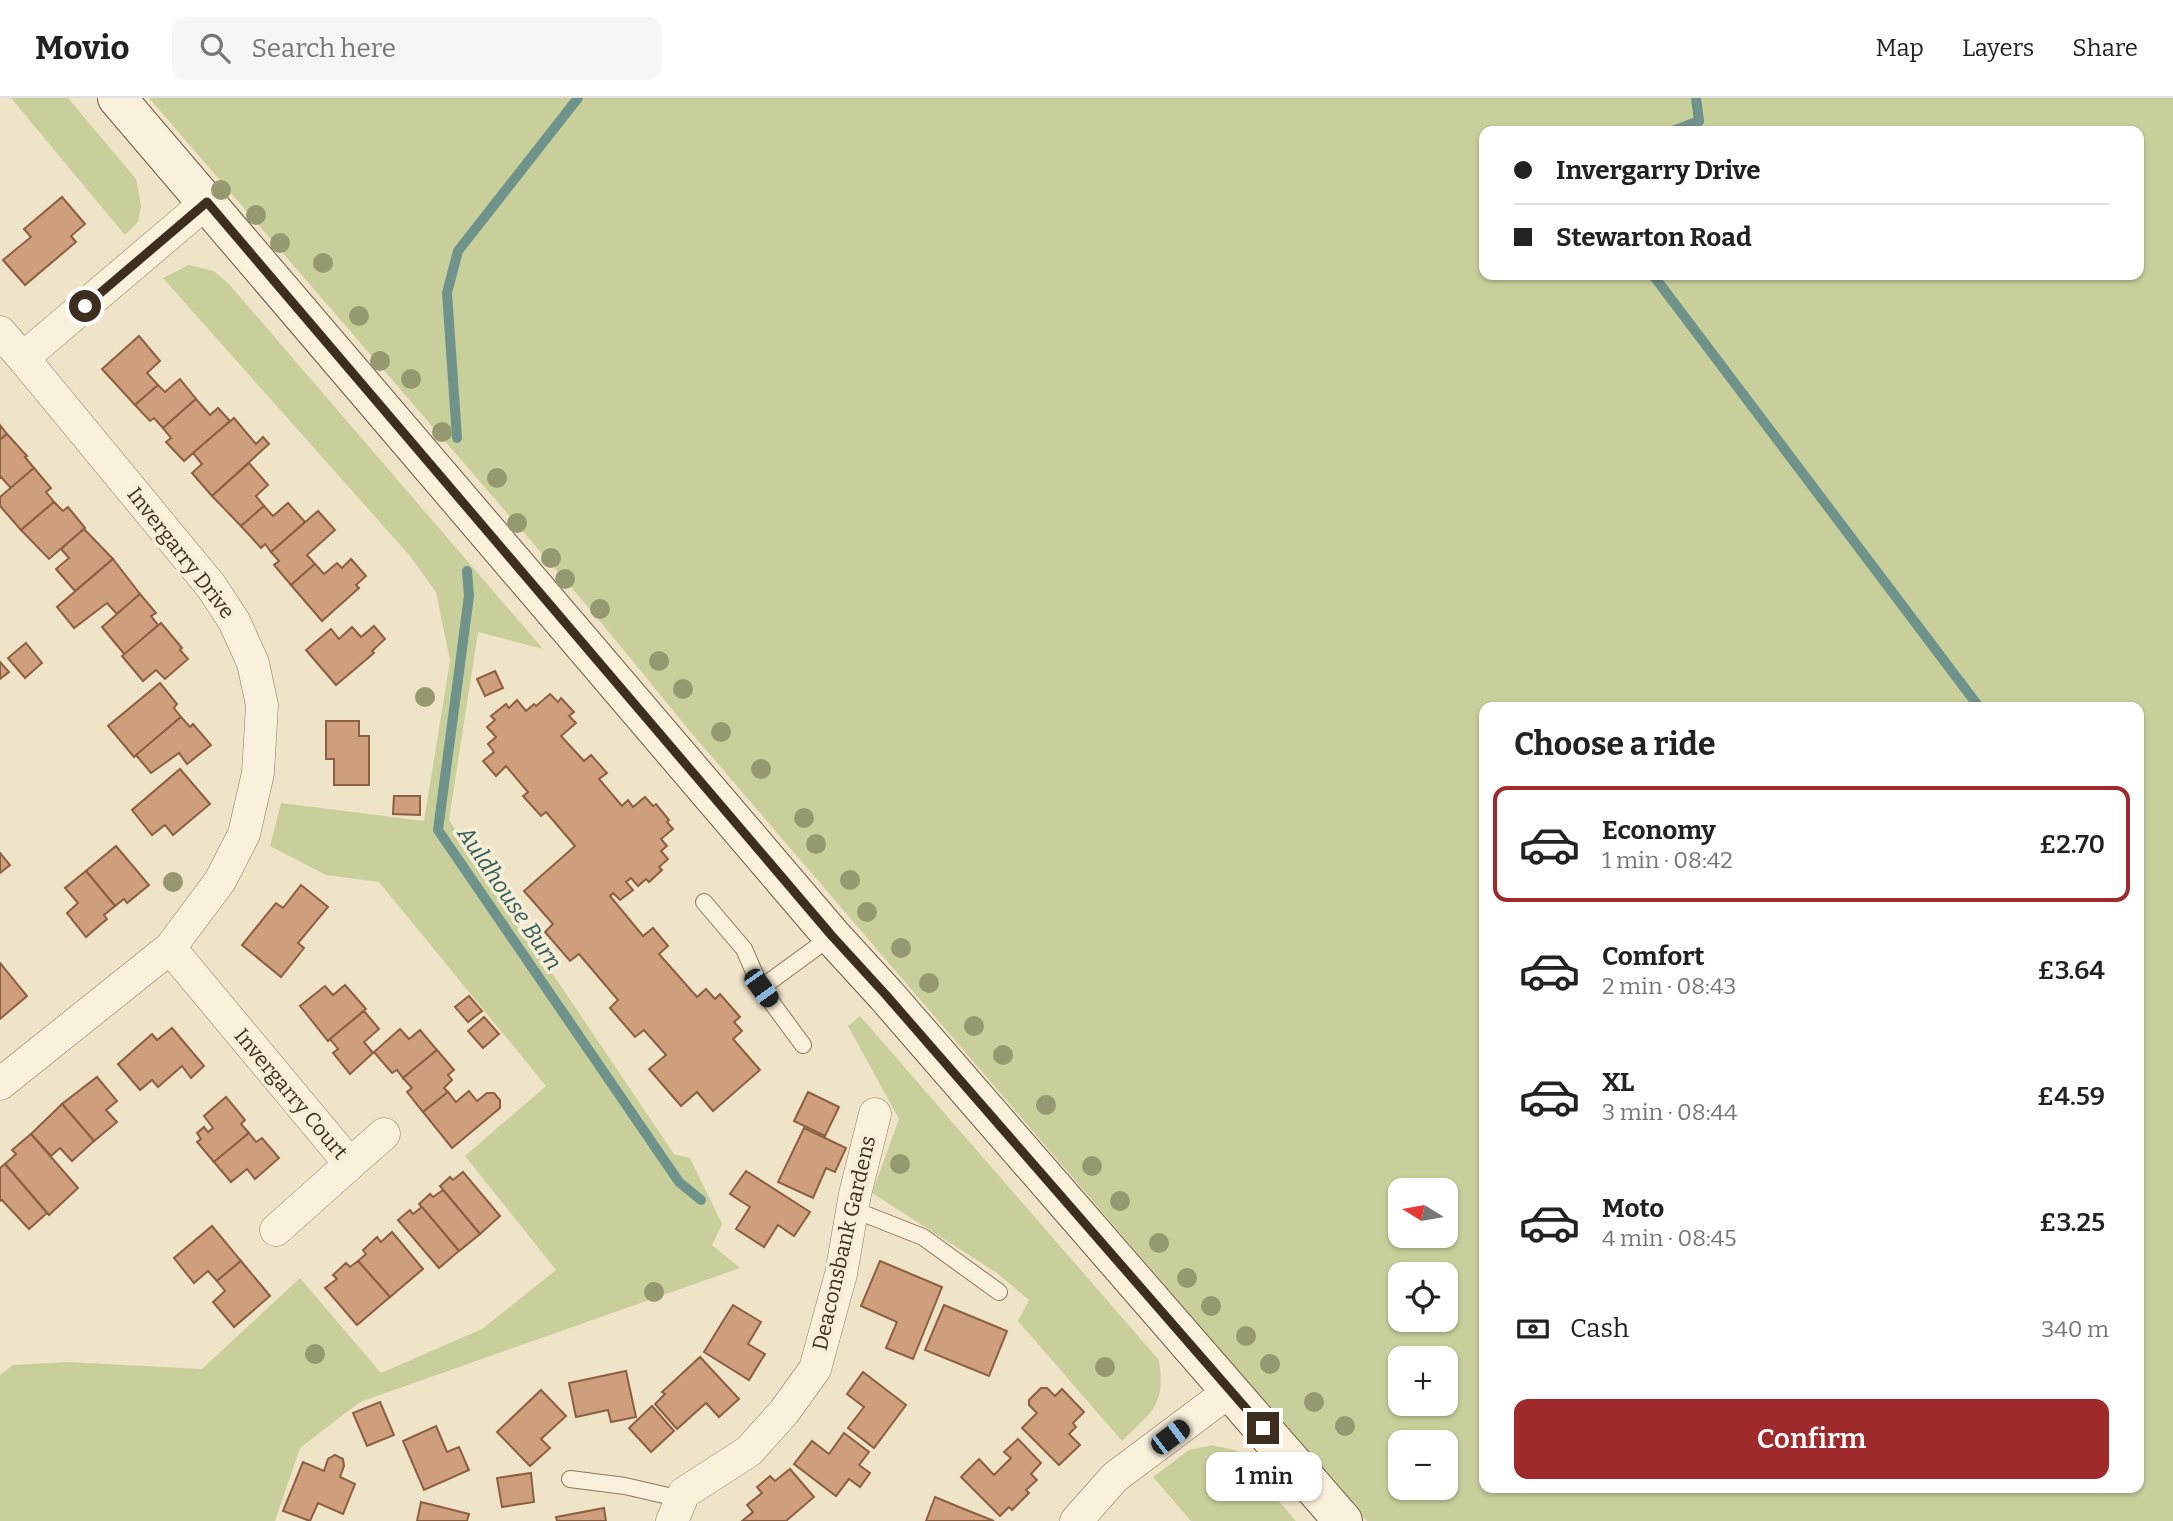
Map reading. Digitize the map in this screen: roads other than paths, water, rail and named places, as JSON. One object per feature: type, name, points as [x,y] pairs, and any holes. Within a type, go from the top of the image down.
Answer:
[{"type":"main road","points":[[117,98],[832,936],[1343,1521]]},
{"type":"street","points":[[23,358],[207,202]]},
{"type":"street","name":"Invergarry Drive","points":[[0,332],[211,586],[234,621],[253,663],[262,705],[258,773],[244,834],[220,881],[170,948],[0,1084]]},
{"type":"street","name":"Invergarry Court","points":[[170,948],[350,1164],[276,1230]]},
{"type":"street","name":"Deaconsbank Gardens","points":[[676,1510],[684,1493],[749,1451],[815,1369],[841,1274],[852,1209],[874,1114]]},
{"type":"street","points":[[350,1164],[384,1134]]},
{"type":"street","points":[[1076,1521],[1115,1477],[1231,1391]]},
{"type":"lane","points":[[704,902],[744,949],[761,988],[803,1045]]},
{"type":"lane","points":[[761,988],[832,936]]},
{"type":"lane","points":[[852,1209],[923,1237],[999,1292]]},
{"type":"lane","points":[[570,1479],[625,1486],[676,1510]]},
{"type":"waterway","name":"Auldhouse Burn","points":[[457,438],[447,293],[458,251],[578,98]]},
{"type":"waterway","points":[[1686,126],[1699,121],[1696,98]]},
{"type":"waterway","points":[[1657,280],[1975,702]]},
{"type":"waterway","name":"Auldhouse Burn","points":[[467,571],[469,596],[438,830],[679,1182],[701,1200]]}]
